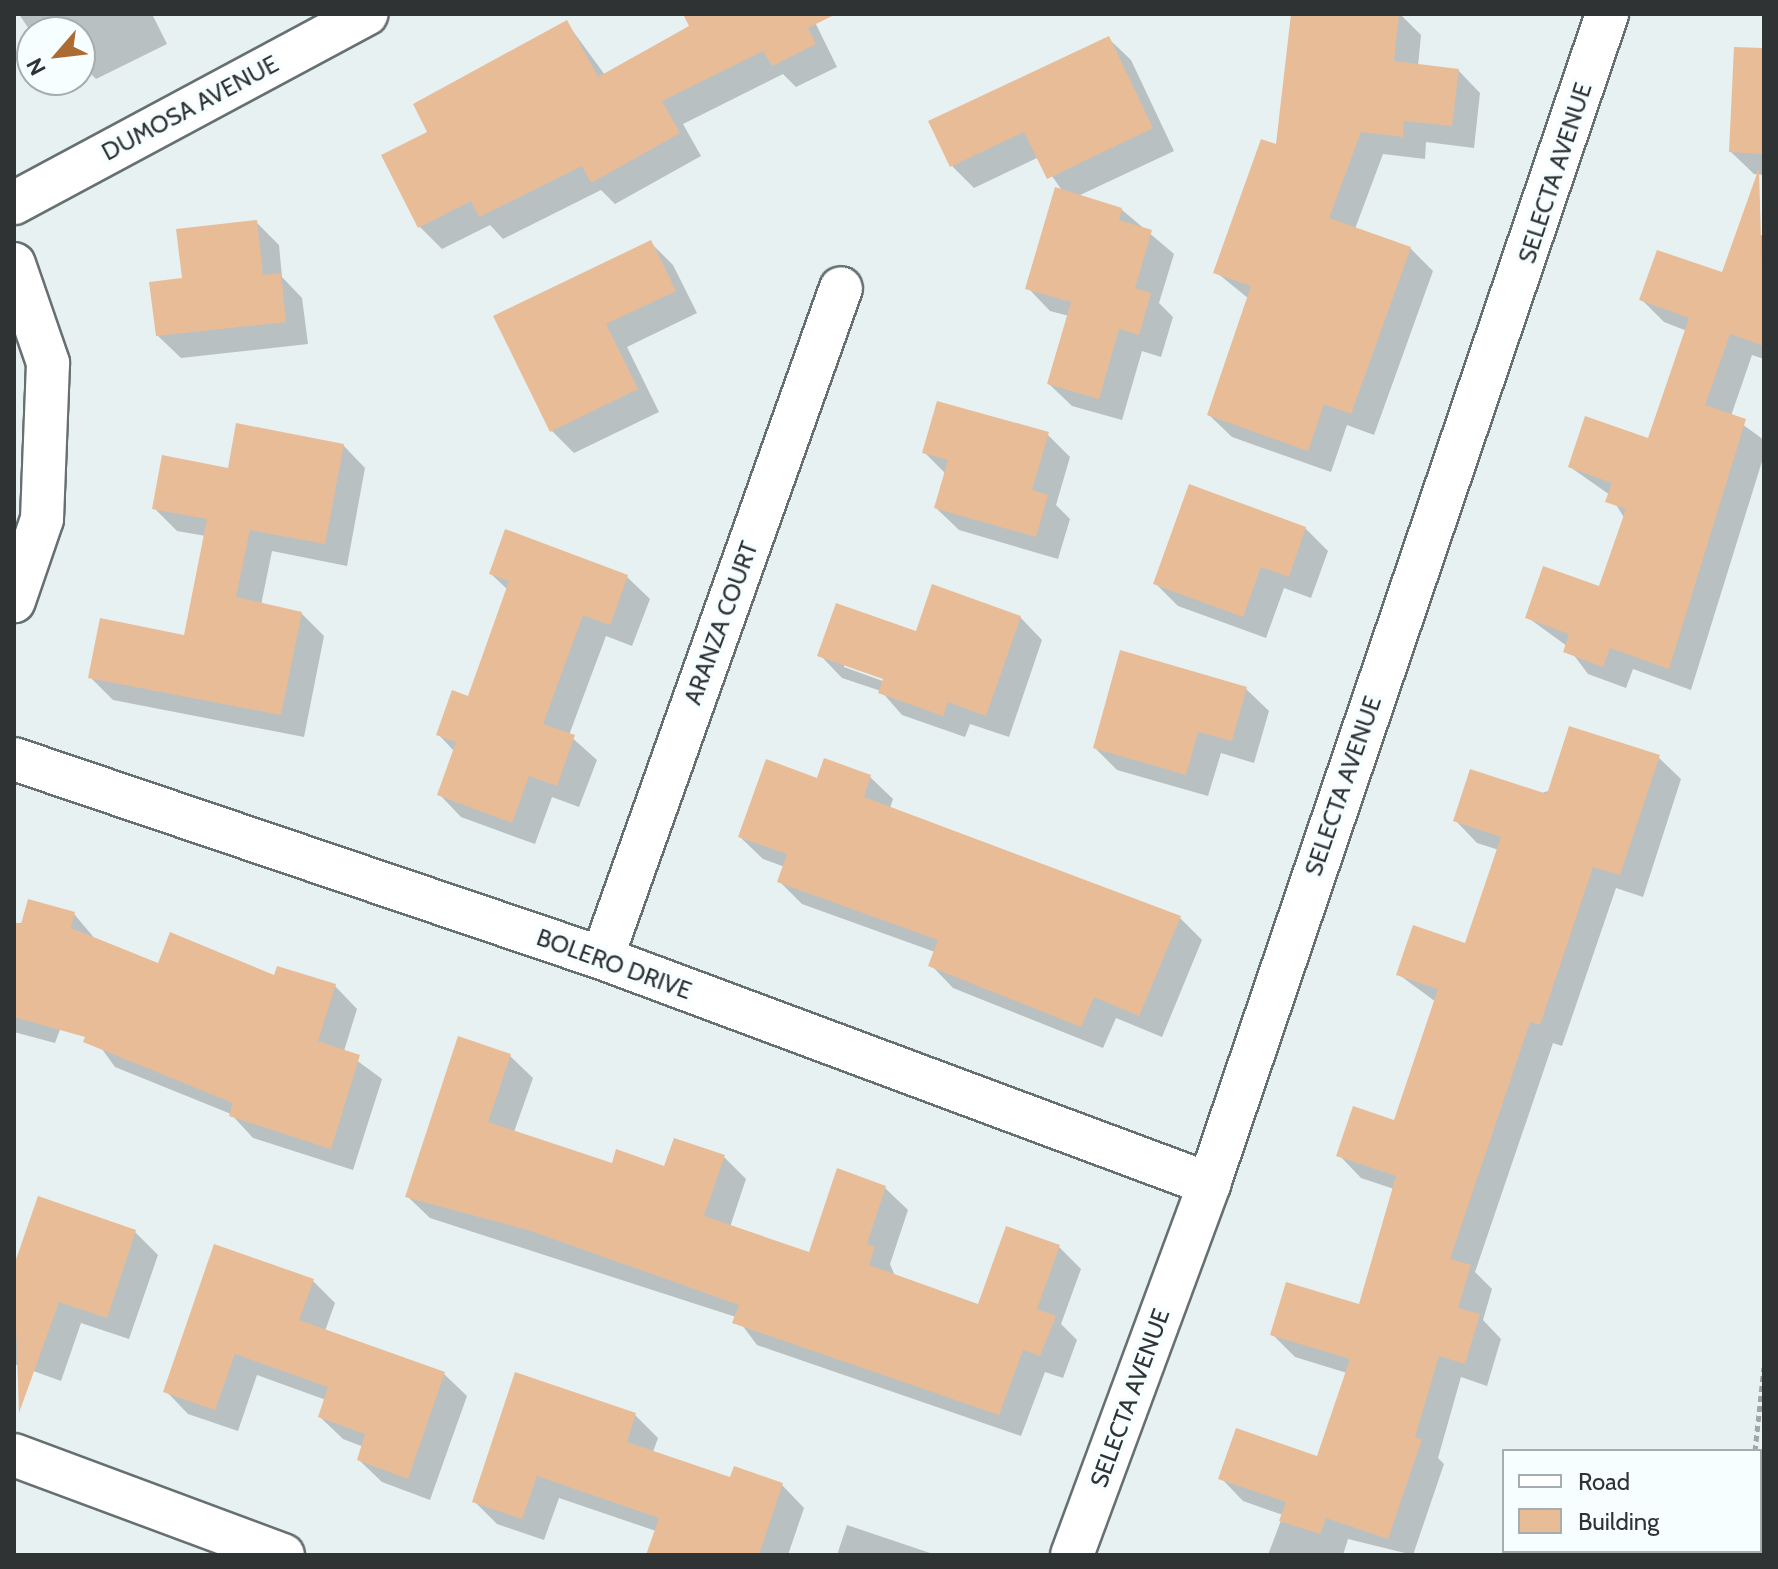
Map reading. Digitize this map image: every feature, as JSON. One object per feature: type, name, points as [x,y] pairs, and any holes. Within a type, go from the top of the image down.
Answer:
[{"type":"street","name":"DUMOSA AVENUE","points":[[14,203],[366,14]]},
{"type":"street","name":"SELECTA AVENUE","points":[[1072,1555],[1209,1184],[1607,14]]},
{"type":"street","points":[[14,264],[48,363],[42,519],[14,601]]},
{"type":"street","name":"ARANZA COURT","points":[[602,958],[841,288]]},
{"type":"street","name":"BOLERO DRIVE","points":[[14,759],[602,958],[1209,1184]]},
{"type":"street","points":[[14,1455],[283,1555]]},
{"type":"path","points":[[1755,1449],[1764,1367]]},
{"type":"building","points":[[683,14],[836,14],[808,28],[816,44],[772,66],[763,51],[662,101],[680,133],[591,183],[582,166],[479,217],[471,201],[418,228],[381,155],[427,132],[413,104],[567,20],[598,77],[689,26]]},
{"type":"building","points":[[1291,14],[1399,14],[1394,61],[1459,69],[1452,126],[1404,121],[1403,137],[1361,132],[1329,218],[1411,247],[1351,414],[1324,404],[1308,451],[1207,415],[1251,286],[1213,273],[1261,139],[1276,144]]},
{"type":"building","points":[[1109,36],[1153,128],[1047,179],[1024,132],[950,167],[928,121]]},
{"type":"building","points":[[1734,47],[1764,48],[1764,154],[1729,152]]},
{"type":"building","points":[[1759,168],[1764,346],[1730,334],[1705,405],[1746,419],[1669,669],[1610,648],[1603,667],[1563,652],[1569,634],[1525,618],[1543,566],[1599,586],[1626,509],[1605,502],[1612,483],[1568,467],[1585,416],[1648,438],[1689,318],[1639,300],[1657,250],[1722,272]]},
{"type":"building","points":[[1055,187],[1122,208],[1119,220],[1152,230],[1135,288],[1151,293],[1139,335],[1119,329],[1099,399],[1047,384],[1071,302],[1025,289]]},
{"type":"building","points":[[257,220],[263,275],[281,273],[286,322],[156,336],[149,282],[182,278],[176,229]]},
{"type":"building","points":[[651,240],[676,291],[606,324],[638,389],[550,432],[493,316]]},
{"type":"building","points":[[937,401],[1049,432],[1032,490],[1048,495],[1036,537],[934,508],[948,460],[922,453]]},
{"type":"building","points":[[236,423],[344,444],[325,544],[250,530],[236,597],[302,612],[281,715],[88,678],[100,618],[184,635],[207,519],[152,509],[162,455],[228,468]]},
{"type":"building","points":[[1189,484],[1306,527],[1289,577],[1261,567],[1243,617],[1153,584]]},
{"type":"building","points":[[505,529],[628,575],[610,625],[583,615],[543,724],[575,735],[557,786],[529,776],[512,823],[437,795],[456,742],[436,735],[452,690],[468,696],[509,581],[489,574]]},
{"type":"building","points":[[932,584],[1021,616],[986,716],[948,702],[943,716],[878,693],[883,679],[817,656],[836,603],[916,631]]},
{"type":"building","points":[[1120,650],[1247,687],[1232,741],[1198,732],[1186,775],[1093,748]]},
{"type":"building","points":[[1569,726],[1660,755],[1620,875],[1593,867],[1540,1025],[1530,1022],[1450,1259],[1471,1265],[1458,1308],[1480,1314],[1465,1364],[1439,1356],[1415,1437],[1422,1439],[1388,1539],[1326,1518],[1320,1534],[1279,1521],[1286,1502],[1218,1479],[1236,1428],[1317,1456],[1350,1359],[1270,1335],[1286,1282],[1359,1304],[1396,1176],[1336,1156],[1353,1106],[1394,1120],[1438,989],[1396,975],[1413,925],[1465,943],[1501,837],[1453,821],[1470,769],[1547,794]]},
{"type":"building","points":[[824,758],[871,775],[864,797],[1181,916],[1139,1016],[1094,997],[1081,1027],[928,966],[938,940],[777,882],[787,854],[738,837],[766,759],[817,778]]},
{"type":"building","points":[[28,899],[75,912],[71,928],[158,963],[170,932],[274,975],[277,966],[336,984],[318,1041],[360,1055],[331,1149],[229,1116],[233,1103],[83,1042],[85,1037],[14,1017],[14,922],[21,924]]},
{"type":"building","points":[[458,1036],[511,1054],[488,1122],[612,1163],[616,1149],[664,1166],[674,1138],[725,1155],[704,1216],[809,1252],[837,1168],[886,1186],[867,1244],[875,1247],[869,1265],[978,1304],[1006,1226],[1060,1245],[1037,1309],[1056,1316],[1040,1356],[1023,1350],[999,1415],[732,1323],[739,1305],[528,1230],[405,1197]]},
{"type":"building","points":[[38,1196],[136,1230],[107,1318],[59,1302],[19,1413],[14,1265]]},
{"type":"building","points":[[214,1244],[314,1279],[299,1320],[445,1372],[408,1479],[357,1460],[365,1434],[318,1417],[328,1387],[235,1354],[215,1410],[163,1392]]},
{"type":"building","points":[[515,1372],[636,1413],[627,1442],[730,1477],[734,1466],[783,1483],[759,1555],[646,1555],[659,1518],[537,1476],[522,1519],[472,1502]]}]
